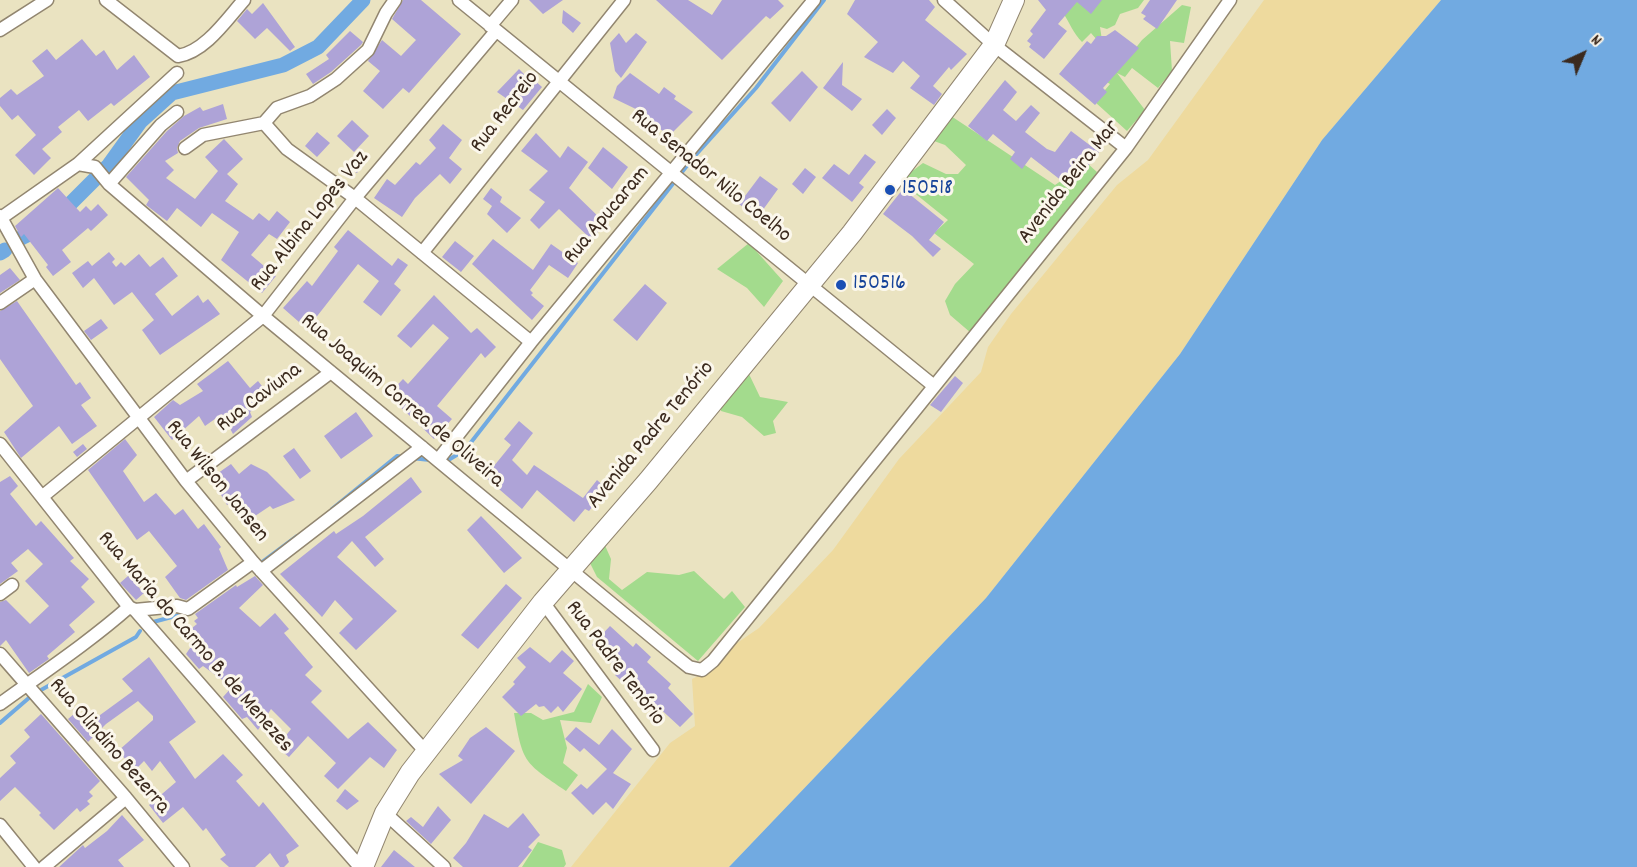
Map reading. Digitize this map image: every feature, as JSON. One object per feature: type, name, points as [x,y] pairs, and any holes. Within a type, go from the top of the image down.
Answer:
[{"type":"main road","name":"Avenida Padre Tenório","points":[[361,867],[385,813],[426,752],[543,602],[648,481],[859,223],[994,45],[1014,0]]},
{"type":"street","points":[[0,30],[47,0]]},
{"type":"street","points":[[106,0],[178,56],[189,54],[217,30],[244,0]]},
{"type":"street","points":[[185,148],[203,135],[264,123],[277,108],[310,96],[336,79],[368,50],[395,0]]},
{"type":"street","name":"Rua Senador Nilo Coelho","points":[[459,0],[934,386]]},
{"type":"street","name":"Rua Albina Lopes Vaz","points":[[44,496],[137,416],[263,316],[493,28],[512,0]]},
{"type":"street","name":"Rua Recreio","points":[[422,253],[624,0]]},
{"type":"street","name":"Rua Apucaram","points":[[438,460],[531,342],[814,0]]},
{"type":"street","points":[[944,0],[994,45],[1126,148]]},
{"type":"street","name":"Avenida Beira Mar","points":[[702,669],[713,660],[1126,148],[1230,0]]},
{"type":"street","points":[[0,217],[78,164],[177,73]]},
{"type":"street","points":[[109,184],[161,125],[177,112]]},
{"type":"street","points":[[264,123],[287,148],[355,198],[531,342]]},
{"type":"street","name":"Rua Joaquim Correa de Oliveira","points":[[78,164],[95,166],[109,184],[263,316],[688,667],[702,669]]},
{"type":"street","name":"Rua Wilson Jansen","points":[[0,217],[35,279],[186,481],[257,566],[426,752]]},
{"type":"street","points":[[0,303],[35,279]]},
{"type":"street","name":"Rua Caviuna","points":[[186,481],[331,372]]},
{"type":"street","name":"Rua Maria do Carmo B. de Menezes","points":[[0,444],[132,608],[361,867]]},
{"type":"street","points":[[0,704],[69,657],[132,608],[177,606],[188,609],[257,566],[422,447]]},
{"type":"street","points":[[0,594],[12,585]]},
{"type":"street","name":"Rua Padre Tenório","points":[[543,602],[653,750]]},
{"type":"street","name":"Rua Olindino Bezerra","points":[[0,654],[183,867]]},
{"type":"street","points":[[0,825],[36,867],[126,798]]},
{"type":"street","points":[[385,813],[444,867]]},
{"type":"green space","points":[[1075,0],[1144,0],[1138,8],[1120,14],[1115,25],[1107,29],[1100,27],[1103,47],[1091,33],[1082,42],[1074,32],[1063,13]]},
{"type":"green space","points":[[1182,5],[1191,7],[1184,43],[1170,41],[1172,71],[1158,88],[1132,68],[1125,77],[1117,73],[1145,110],[1127,131],[1095,102],[1110,84],[1098,77],[1126,60],[1142,40]]},
{"type":"green space","points":[[951,116],[1055,185],[1087,163],[1097,172],[1092,183],[971,333],[950,315],[945,301],[955,284],[974,264],[934,233],[948,220],[907,187],[907,175],[923,163],[946,174],[958,174],[966,165],[945,145],[934,141]]},
{"type":"green space","points":[[749,243],[783,281],[764,307],[747,288],[717,269]]},
{"type":"green space","points":[[748,372],[760,397],[788,402],[773,421],[776,433],[764,436],[742,417],[721,411],[721,402]]},
{"type":"green space","points":[[603,541],[611,559],[609,579],[622,590],[647,572],[679,575],[694,571],[724,599],[732,591],[745,607],[698,661],[597,577],[589,561]]},
{"type":"green space","points":[[588,684],[602,697],[591,723],[560,720],[567,748],[563,763],[578,775],[566,791],[541,774],[528,760],[520,743],[514,713],[531,713],[543,720],[574,712]]},
{"type":"green space","points":[[538,842],[562,850],[566,864],[564,867],[522,867]]},
{"type":"sand","points":[[1264,0],[1441,0],[1322,140],[1180,354],[986,598],[729,867],[571,867],[670,743],[695,726],[692,679],[708,671],[734,645],[759,628],[833,550],[899,459],[981,372],[988,347],[1011,314],[1117,185],[1148,160]]},
{"type":"water","points":[[1441,0],[1637,0],[1637,867],[729,867],[986,598],[1180,354],[1322,140]]},
{"type":"building","points":[[403,0],[421,0],[461,34],[409,93],[403,88],[383,109],[363,91],[380,71],[368,61],[382,40],[401,56],[416,40],[392,19]]},
{"type":"building","points":[[529,0],[563,0],[543,14]]},
{"type":"building","points":[[656,0],[688,0],[712,15],[722,0],[778,0],[784,6],[770,19],[766,16],[722,60]]},
{"type":"building","points":[[855,0],[929,0],[935,7],[925,20],[967,54],[951,70],[949,67],[933,86],[942,94],[934,105],[910,88],[920,76],[903,61],[893,73],[864,57],[878,42],[847,14]]},
{"type":"building","points":[[1038,0],[1102,0],[1091,14],[1077,2],[1058,24],[1067,31],[1044,59],[1029,47],[1031,44],[1027,41],[1033,34],[1030,31],[1046,10]]},
{"type":"building","points":[[1150,0],[1177,0],[1157,29],[1143,19],[1146,16],[1141,13]]},
{"type":"building","points":[[263,3],[295,47],[290,51],[267,28],[255,39],[237,21],[247,9],[252,14]]},
{"type":"building","points":[[563,10],[581,23],[573,33],[562,23]]},
{"type":"building","points":[[1115,30],[1139,48],[1103,88],[1107,92],[1095,105],[1059,74],[1087,41],[1091,44],[1097,36],[1106,36]]},
{"type":"building","points":[[350,31],[363,42],[361,45],[331,72],[313,84],[306,74],[329,59],[326,55]]},
{"type":"building","points":[[619,33],[626,43],[636,33],[647,42],[621,78],[615,71],[610,43]]},
{"type":"building","points":[[82,39],[96,56],[104,50],[117,70],[134,55],[150,77],[114,106],[111,103],[88,121],[79,110],[58,127],[62,132],[42,149],[51,158],[34,175],[15,155],[36,135],[18,115],[12,120],[0,106],[0,98],[11,89],[17,95],[44,76],[32,61],[47,49],[56,60]]},
{"type":"building","points":[[843,62],[842,85],[862,99],[852,111],[823,88]]},
{"type":"building","points":[[519,69],[531,81],[533,79],[542,87],[523,110],[497,92]]},
{"type":"building","points":[[802,71],[818,87],[790,122],[771,103]]},
{"type":"building","points":[[630,73],[659,94],[664,87],[676,96],[674,99],[693,112],[670,135],[637,116],[640,111],[613,98],[617,86]]},
{"type":"building","points":[[1005,80],[1017,92],[1003,110],[1016,121],[1031,105],[1040,113],[1025,132],[1047,149],[1055,152],[1071,131],[1099,152],[1071,188],[1031,157],[1022,169],[1010,159],[1015,152],[993,134],[987,141],[968,126]]},
{"type":"building","points":[[223,104],[227,119],[199,128],[180,141],[177,148],[178,153],[165,161],[174,170],[166,178],[195,199],[218,171],[205,157],[224,139],[243,159],[227,174],[238,184],[225,201],[253,220],[259,213],[269,221],[277,211],[290,222],[277,239],[269,234],[251,255],[276,276],[262,293],[221,260],[239,232],[212,213],[201,227],[177,208],[167,221],[146,205],[149,200],[126,177],[167,131],[184,116],[200,107],[203,111]]},
{"type":"building","points":[[887,109],[896,118],[882,135],[872,125]]},
{"type":"building","points":[[352,120],[369,136],[354,152],[337,136]]},
{"type":"building","points":[[443,124],[462,140],[449,158],[462,169],[450,184],[440,174],[415,198],[402,217],[374,198],[387,179],[395,185],[416,162],[420,165],[436,148],[429,140]]},
{"type":"building","points":[[317,132],[330,143],[317,157],[305,146]]},
{"type":"building","points":[[536,133],[560,158],[568,146],[588,162],[569,188],[605,223],[592,240],[559,209],[539,229],[530,220],[545,202],[529,190],[548,171],[521,151]]},
{"type":"building","points":[[603,147],[628,167],[612,189],[588,168]]},
{"type":"building","points":[[355,154],[365,160],[357,173],[347,167]]},
{"type":"building","points":[[865,154],[876,162],[859,183],[864,187],[852,202],[822,178],[834,164],[849,175]]},
{"type":"building","points":[[805,168],[816,177],[803,194],[792,184]]},
{"type":"building","points":[[760,176],[778,189],[757,218],[739,204]]},
{"type":"building","points":[[58,188],[80,212],[86,206],[91,211],[98,204],[108,215],[91,231],[88,228],[62,250],[71,262],[53,276],[46,267],[48,265],[24,234],[21,237],[15,226]]},
{"type":"building","points":[[491,188],[502,197],[500,202],[521,218],[507,233],[487,214],[492,206],[483,199]]},
{"type":"building","points":[[903,189],[944,222],[929,240],[941,249],[933,257],[912,236],[883,214]]},
{"type":"building","points":[[348,230],[392,266],[398,258],[408,265],[394,284],[401,290],[381,316],[363,302],[379,281],[358,264],[307,329],[283,308],[307,281],[312,286],[338,251],[334,247]]},
{"type":"building","points":[[493,239],[533,270],[551,244],[578,263],[568,278],[549,265],[530,290],[533,293],[531,295],[544,306],[532,320],[472,264]]},
{"type":"building","points":[[455,241],[474,256],[461,272],[442,257]]},
{"type":"building","points":[[109,252],[115,259],[112,262],[116,267],[121,262],[125,266],[139,254],[150,267],[163,257],[178,276],[155,294],[172,316],[198,295],[203,303],[208,299],[220,314],[160,355],[142,330],[154,320],[132,292],[114,305],[94,278],[83,288],[72,273],[88,261],[92,266]]},
{"type":"building","points":[[10,268],[20,280],[0,293],[0,275]]},
{"type":"building","points":[[645,284],[667,303],[637,341],[613,320]]},
{"type":"building","points":[[434,295],[471,333],[477,328],[496,347],[485,358],[481,353],[437,406],[452,419],[434,439],[388,395],[403,379],[408,384],[449,338],[433,324],[411,348],[397,336]]},
{"type":"building","points":[[17,301],[76,385],[80,382],[91,398],[81,405],[97,426],[72,444],[59,426],[21,458],[4,432],[33,406],[0,359],[0,311]]},
{"type":"building","points":[[101,319],[108,328],[91,340],[84,331]]},
{"type":"building","points":[[228,361],[250,388],[258,381],[269,395],[250,412],[252,417],[233,434],[222,414],[205,426],[199,416],[172,440],[154,417],[173,400],[180,405],[203,391],[197,384]]},
{"type":"building","points":[[955,376],[963,383],[941,412],[930,405]]},
{"type":"building","points":[[356,412],[373,436],[341,459],[324,436]]},
{"type":"building","points":[[519,421],[533,433],[512,460],[527,475],[534,465],[583,498],[597,480],[607,489],[589,511],[585,509],[574,522],[537,490],[522,509],[485,477],[511,445],[504,439]]},
{"type":"building","points":[[125,439],[137,455],[123,471],[144,502],[156,493],[175,515],[183,509],[198,529],[204,524],[221,547],[219,549],[228,570],[186,600],[180,598],[165,577],[177,566],[149,531],[137,540],[88,470]]},
{"type":"building","points":[[83,444],[87,449],[77,457],[73,452]]},
{"type":"building","points":[[294,448],[311,471],[300,479],[283,456]]},
{"type":"building","points":[[231,464],[239,474],[251,464],[267,472],[295,500],[273,509],[270,506],[249,520],[234,500],[227,505],[211,478]]},
{"type":"building","points":[[10,476],[18,486],[10,494],[36,526],[41,521],[74,558],[70,561],[89,579],[81,587],[95,602],[69,625],[75,632],[47,656],[49,659],[29,673],[6,640],[0,646],[0,602],[6,600],[30,624],[49,606],[25,581],[43,564],[28,549],[11,563],[18,571],[0,584],[0,482]]},
{"type":"building","points":[[411,477],[422,492],[365,537],[384,559],[375,567],[352,541],[337,557],[397,611],[356,650],[339,633],[353,619],[335,600],[322,617],[280,574],[334,531],[336,534],[363,516]]},
{"type":"building","points":[[481,516],[522,558],[504,573],[467,530]]},
{"type":"building","points":[[128,576],[144,593],[136,600],[120,583]]},
{"type":"building","points":[[255,576],[263,585],[239,608],[260,627],[275,613],[289,629],[284,633],[313,667],[305,675],[322,691],[311,702],[348,739],[368,722],[397,750],[384,768],[370,757],[338,789],[324,776],[336,763],[308,736],[289,757],[277,747],[291,729],[271,709],[258,730],[247,717],[242,719],[223,697],[232,687],[203,666],[199,669],[186,654],[194,642],[187,632],[197,624],[194,621],[198,618],[195,614],[236,585],[237,587]]},
{"type":"building","points":[[506,584],[522,598],[478,649],[461,635]]},
{"type":"building","points":[[610,626],[633,647],[636,643],[651,657],[647,662],[671,684],[668,688],[693,714],[680,727],[630,681],[626,685],[615,675],[620,670],[592,645]]},
{"type":"building","points":[[530,647],[550,663],[562,650],[574,661],[563,673],[582,689],[563,712],[558,706],[551,713],[544,706],[539,707],[536,704],[521,716],[502,697],[515,684],[513,682],[526,667],[517,658]]},
{"type":"building","points":[[149,657],[196,722],[169,742],[195,779],[223,754],[243,775],[236,781],[259,807],[263,802],[299,846],[286,855],[289,862],[284,867],[280,867],[270,853],[255,867],[229,867],[220,859],[226,855],[206,828],[203,831],[183,807],[163,823],[149,805],[176,782],[160,761],[152,771],[144,761],[135,770],[118,751],[153,720],[153,716],[138,701],[106,724],[88,742],[68,719],[74,714],[85,726],[133,691],[122,679]]},
{"type":"building","points":[[41,714],[100,781],[89,792],[93,796],[87,801],[90,804],[80,812],[77,808],[54,830],[15,787],[0,801],[0,778],[16,763],[10,756],[30,737],[24,730]]},
{"type":"building","points":[[486,727],[515,751],[471,804],[439,774],[463,760],[458,756],[470,738]]},
{"type":"building","points":[[576,727],[599,745],[612,729],[632,749],[613,773],[631,784],[613,809],[606,802],[593,815],[571,793],[581,784],[587,789],[607,769],[584,748],[580,752],[565,739]]},
{"type":"building","points":[[345,789],[359,801],[347,810],[336,801]]},
{"type":"building","points":[[438,806],[451,820],[431,844],[406,821],[411,817],[423,827]]},
{"type":"building","points":[[523,813],[540,835],[528,847],[532,850],[518,867],[463,867],[453,858],[466,843],[484,814],[508,828]]},
{"type":"building","points":[[122,815],[144,840],[118,860],[124,867],[59,867],[83,845],[85,848],[107,831]]},
{"type":"building","points":[[394,850],[415,867],[381,867]]},
{"type":"waterway","points":[[19,239],[51,223],[109,165],[140,122],[172,93],[283,65],[318,47],[363,0]]},
{"type":"waterway","points":[[444,459],[450,459],[465,450],[693,158],[756,88],[824,0]]},
{"type":"waterway","points":[[0,253],[5,250]]},
{"type":"waterway","points":[[332,509],[397,456],[404,457]]},
{"type":"waterway","points":[[411,458],[430,460]]},
{"type":"waterway","points":[[262,562],[297,536]]},
{"type":"waterway","points":[[153,622],[187,613]]},
{"type":"waterway","points":[[41,690],[136,637],[140,631]]},
{"type":"waterway","points":[[0,723],[30,697]]},
{"type":"place","name":"150518","points":[[890,190]]},
{"type":"place","name":"150516","points":[[841,285]]}]
